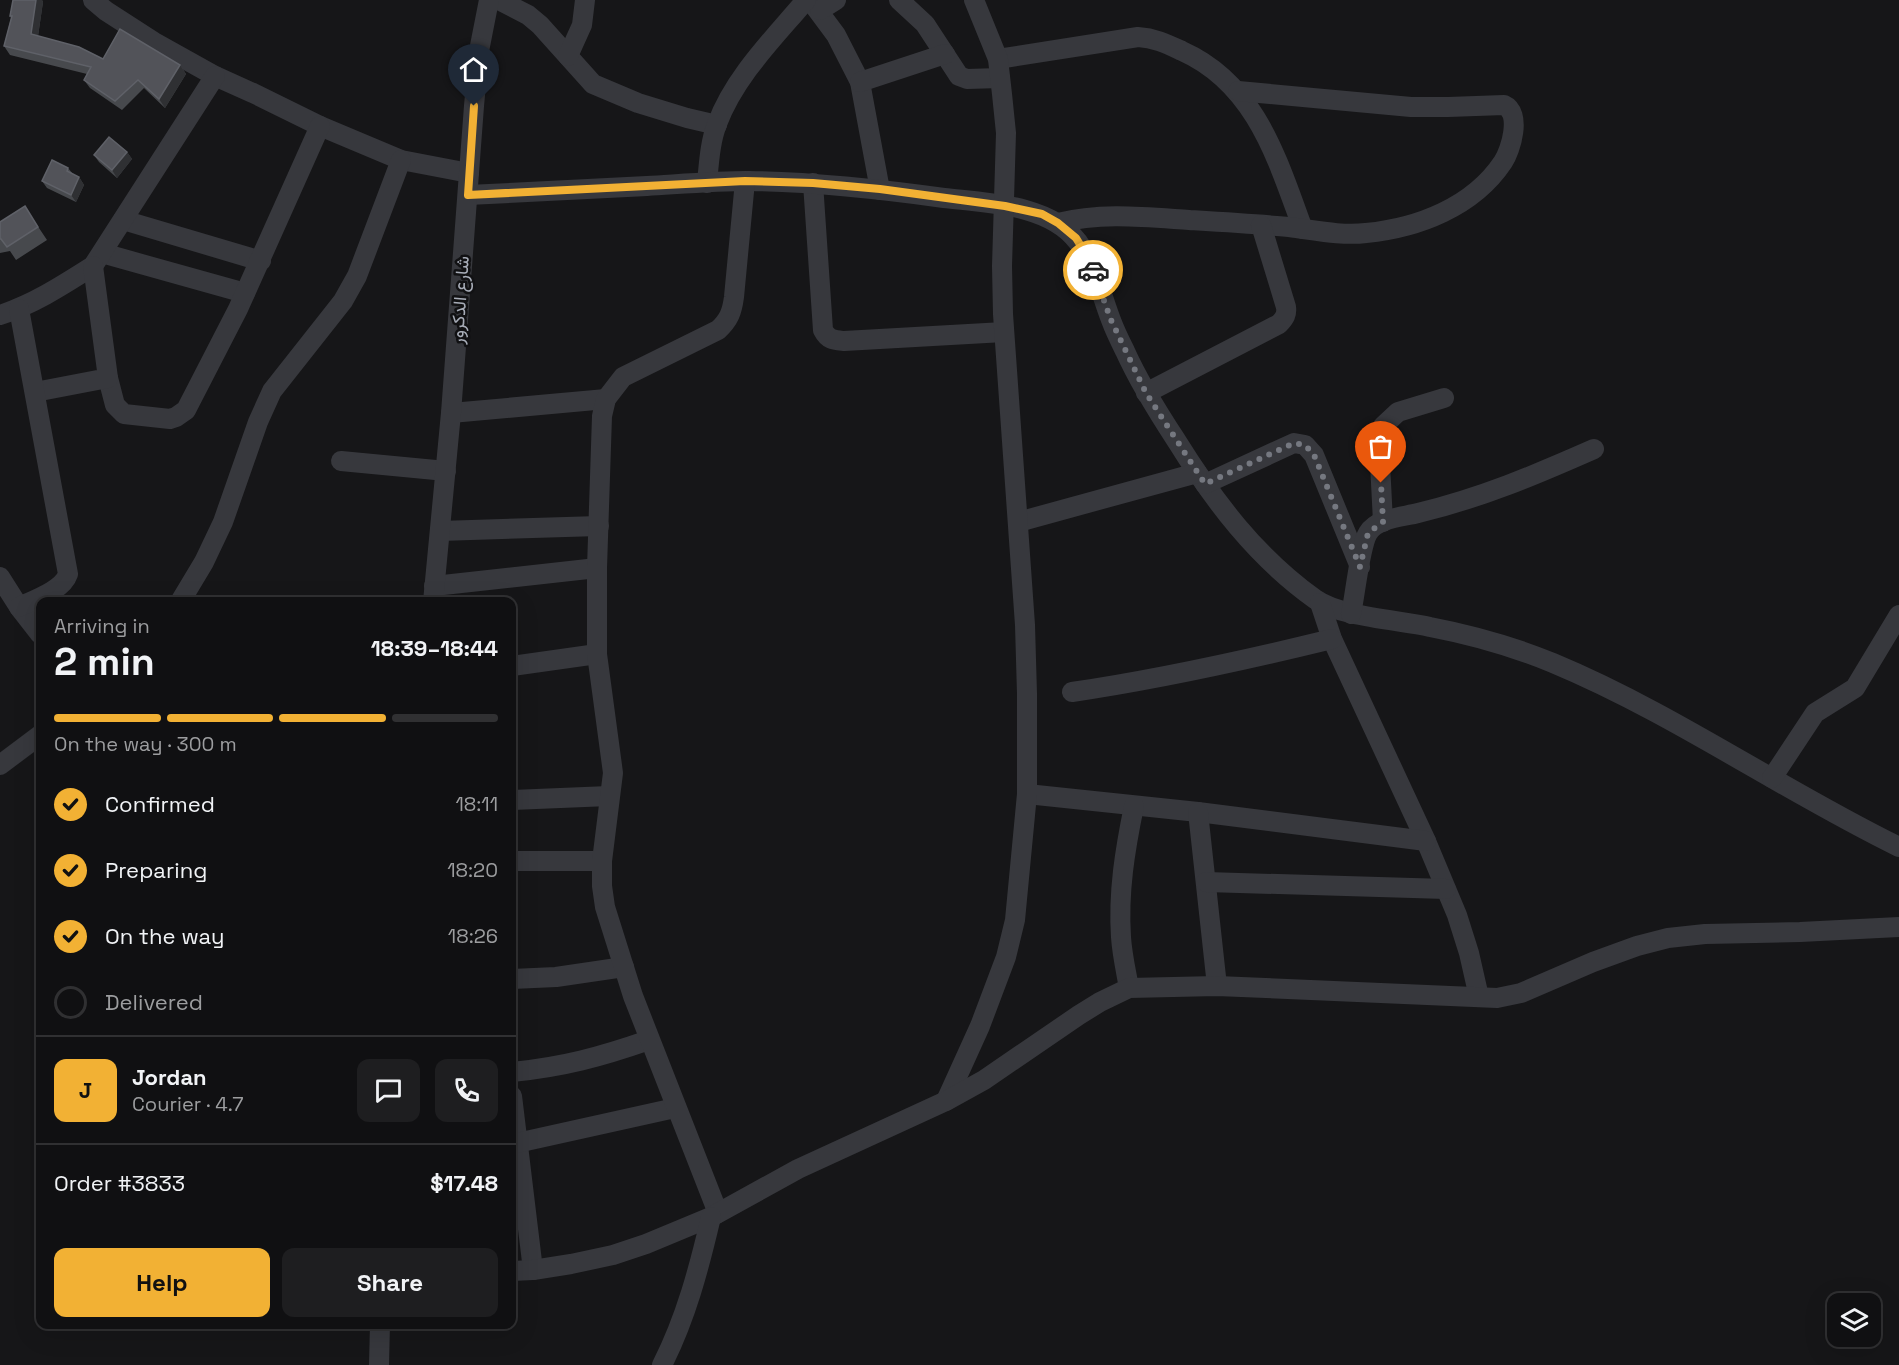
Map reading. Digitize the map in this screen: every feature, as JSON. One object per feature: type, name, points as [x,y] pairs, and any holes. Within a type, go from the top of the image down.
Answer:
[{"type":"street","points":[[93,0],[154,42],[215,76],[320,126],[401,160],[469,173]]},
{"type":"street","name":"شارع الدكرور","points":[[434,594],[451,413],[479,51],[489,0]]},
{"type":"street","points":[[499,0],[528,15],[552,36],[593,84],[663,111],[717,124]]},
{"type":"street","points":[[567,56],[582,26],[585,0]]},
{"type":"street","points":[[899,0],[925,24],[956,73],[962,78],[1138,37],[1163,42],[1196,57],[1208,64],[1238,91],[1259,121],[1273,148],[1303,229]]},
{"type":"street","points":[[946,1101],[980,1026],[1006,957],[1015,920],[1027,794],[1026,648],[1004,332],[1002,266],[1006,133],[999,68],[974,0]]},
{"type":"street","points":[[707,183],[717,124],[724,108],[750,67],[818,3],[860,82],[880,189]]},
{"type":"street","points":[[860,82],[945,54]]},
{"type":"street","points":[[0,315],[19,309],[63,285],[97,260],[215,76]]},
{"type":"street","points":[[1058,223],[1080,217],[1103,216],[1261,225],[1344,233],[1379,231],[1442,213],[1467,200],[1484,186],[1509,154],[1512,112],[1508,106],[1504,105],[1411,107],[1238,91]]},
{"type":"street","points":[[97,260],[108,378],[115,405],[124,414],[170,419],[182,414],[261,261],[320,126]]},
{"type":"street","points":[[183,597],[204,562],[223,522],[258,422],[272,391],[343,301],[357,276],[401,160]]},
{"type":"street","points":[[662,1365],[673,1344],[697,1279],[714,1215],[624,967],[605,907],[602,886],[602,861],[613,773],[597,654],[597,568],[602,416],[606,399],[623,377],[718,330],[728,320],[733,309],[745,181]]},
{"type":"street","points":[[468,195],[745,181],[813,183],[880,189],[1005,206],[1042,214],[1058,223],[1076,238],[1089,259],[1111,320],[1146,393],[1201,479],[1240,532],[1276,570],[1320,603],[1351,614],[1434,627],[1492,642],[1549,661],[1604,685],[1899,847]]},
{"type":"street","points":[[813,183],[823,330],[826,336],[833,340],[844,340],[1004,332]]},
{"type":"street","points":[[123,220],[261,261]]},
{"type":"street","points":[[1146,393],[1279,324],[1284,319],[1287,312],[1286,307],[1261,225]]},
{"type":"street","points":[[97,260],[245,293]]},
{"type":"street","points":[[19,309],[68,574],[66,581],[59,587],[39,597]]},
{"type":"street","points":[[35,392],[108,378]]},
{"type":"street","points":[[1383,522],[1379,443],[1383,426],[1398,412],[1444,398]]},
{"type":"street","points":[[451,413],[606,399]]},
{"type":"street","points":[[1018,522],[1201,479],[1294,443],[1305,445],[1314,455],[1360,567]]},
{"type":"street","points":[[1351,614],[1368,533],[1383,522],[1478,497],[1594,449]]},
{"type":"street","points":[[341,461],[446,471]]},
{"type":"street","points":[[440,531],[599,526]]},
{"type":"street","points":[[434,594],[597,568]]},
{"type":"street","points":[[0,577],[36,629]]},
{"type":"street","points":[[19,607],[36,598]]},
{"type":"street","points":[[1320,603],[1332,639],[1426,841],[1457,915],[1479,997]]},
{"type":"street","points":[[1772,778],[1815,713],[1855,688],[1899,615]]},
{"type":"street","points":[[1072,692],[1194,671],[1332,639]]},
{"type":"street","points":[[516,665],[597,654]]},
{"type":"street","points":[[0,765],[36,738]]},
{"type":"street","points":[[1027,794],[1198,812],[1426,841]]},
{"type":"street","points":[[516,800],[609,796]]},
{"type":"street","points":[[1129,988],[1121,938],[1121,883],[1124,853],[1134,806]]},
{"type":"street","points":[[1198,812],[1217,986]]},
{"type":"street","points":[[516,861],[602,861]]},
{"type":"street","points":[[1206,882],[1446,889]]},
{"type":"street","points":[[516,1271],[533,1270],[613,1255],[646,1244],[714,1215],[798,1169],[946,1101],[984,1080],[1100,1002],[1129,988],[1217,986],[1497,998],[1521,993],[1593,962],[1637,946],[1668,938],[1705,934],[1899,927]]},
{"type":"street","points":[[516,979],[556,977],[624,967]]},
{"type":"street","points":[[516,1072],[549,1069],[576,1063],[649,1040]]},
{"type":"street","points":[[516,1133],[675,1108]]},
{"type":"street","points":[[516,1141],[533,1270]]},
{"type":"street","points":[[379,1365],[380,1329]]},
{"type":"building","points":[[13,0],[36,0],[31,34],[79,47],[103,59],[120,29],[180,65],[159,99],[138,80],[115,101],[84,80],[91,67],[4,46],[12,16],[10,16]]},
{"type":"building","points":[[109,137],[127,152],[112,170],[94,155]]},
{"type":"building","points":[[52,160],[79,177],[71,195],[42,181]]},
{"type":"building","points":[[25,206],[38,227],[7,247],[0,239],[0,222]]},
{"type":"way so far","points":[[1093,270],[1127,357],[1146,393],[1205,484],[1294,443],[1305,445],[1314,455],[1360,567],[1368,533],[1383,522],[1381,483]]},
{"type":"route","points":[[474,106],[468,195],[745,181],[813,183],[880,189],[1005,206],[1042,214],[1058,223],[1076,238],[1093,270]]}]
